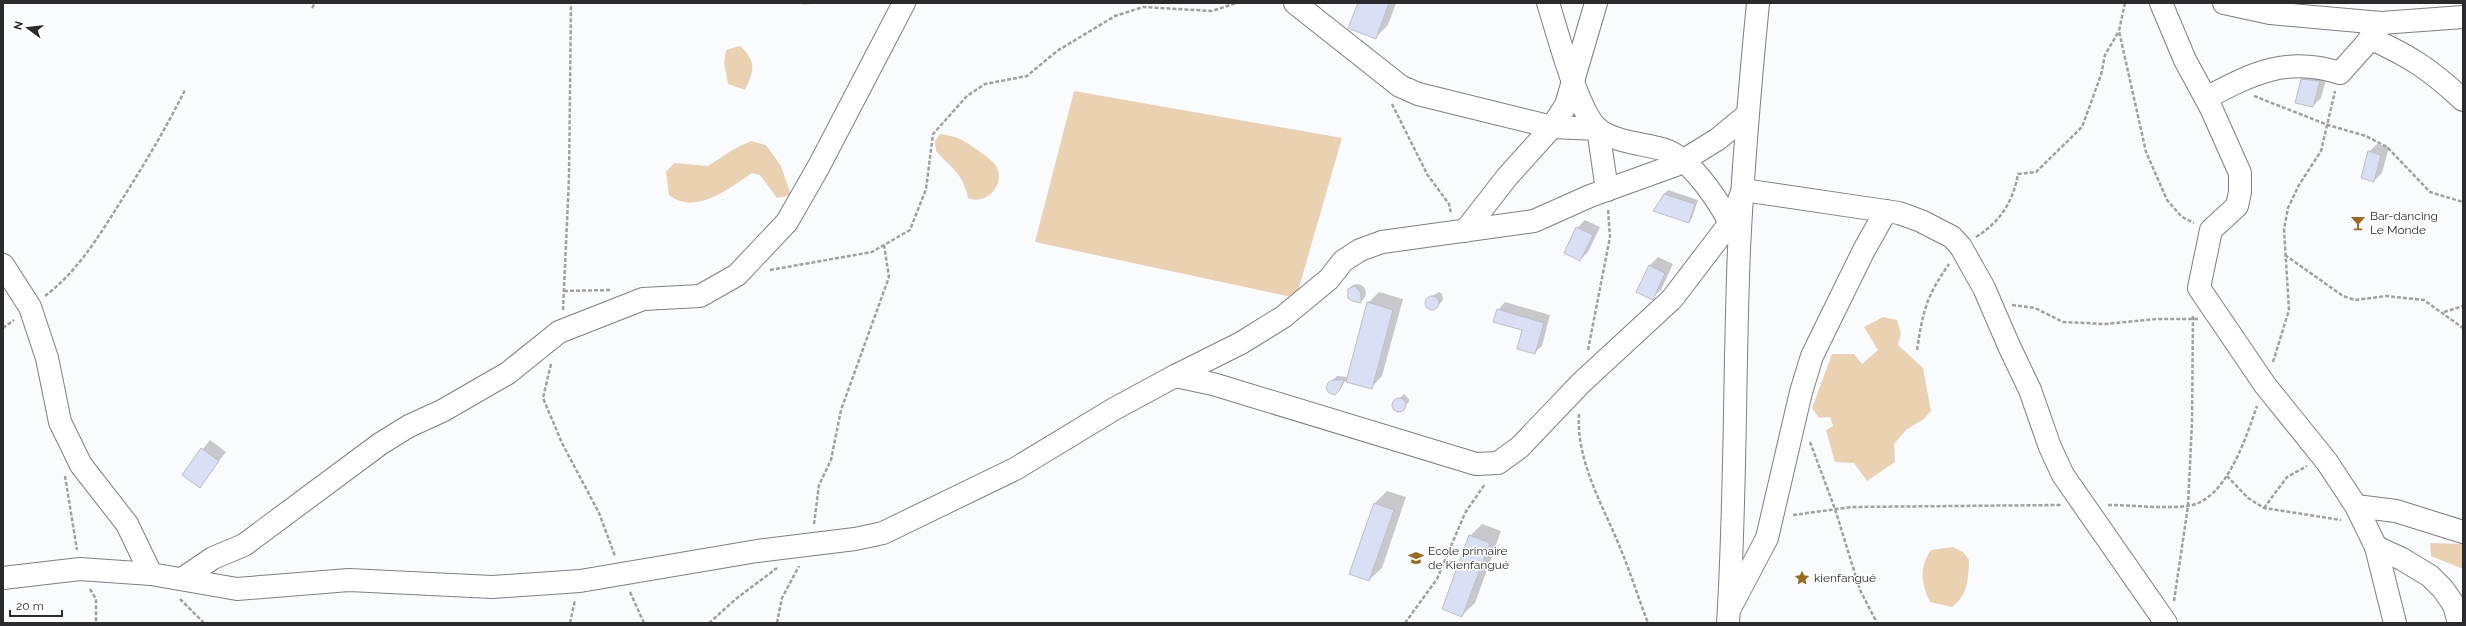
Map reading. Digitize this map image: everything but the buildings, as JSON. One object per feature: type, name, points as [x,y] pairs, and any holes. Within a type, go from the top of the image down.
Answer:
[{"type":"street","points":[[182,579],[213,558],[255,537],[386,440],[508,374],[559,332],[643,299],[700,296],[738,275],[786,222],[819,166],[904,3]]},
{"type":"street","points":[[1295,3],[1400,86],[1418,94],[1552,127],[1598,129],[1620,138],[1667,151],[1683,161],[1712,193],[1730,222],[1739,249]]},
{"type":"street","points":[[1548,3],[1584,108],[1598,129],[1607,190]]},
{"type":"street","points":[[1460,231],[1552,127],[1566,105],[1596,3]]},
{"type":"street","points":[[1729,617],[1739,249],[1747,115],[1758,3]]},
{"type":"street","points":[[2161,3],[2185,60],[2206,98],[2240,173],[2240,192],[2237,206],[2211,230],[2199,288],[2220,321],[2278,402],[2327,462],[2360,515],[2376,547],[2395,623]]},
{"type":"street","points":[[2224,3],[2270,13],[2376,31],[2463,17]]},
{"type":"street","points":[[2206,98],[2228,86],[2269,68],[2311,66],[2340,73],[2376,31]]},
{"type":"street","points":[[2376,31],[2435,73],[2463,100]]},
{"type":"street","points":[[3,578],[80,569],[151,574],[237,589],[349,580],[492,587],[580,582],[629,571],[811,544],[855,539],[883,533],[1015,469],[1175,376],[1241,343],[1283,317],[1329,279],[1344,261],[1360,250],[1382,242],[1534,221],[1607,190],[1683,161],[1718,139],[1747,115]]},
{"type":"street","points":[[1743,190],[1886,211],[1921,220],[1952,237],[1961,247],[1984,288],[2030,390],[2062,476],[2082,505],[2170,615]]},
{"type":"street","points":[[1175,376],[1213,384],[1476,464],[1498,463],[1520,448],[1581,383],[1672,299],[1730,222],[1743,190]]},
{"type":"street","points":[[1729,617],[1767,538],[1801,392],[1812,356],[1864,250],[1886,211]]},
{"type":"street","points":[[3,265],[30,307],[47,358],[60,422],[81,465],[127,524],[151,574]]},
{"type":"street","points":[[2360,515],[2396,511],[2463,532]]},
{"type":"street","points":[[2376,547],[2402,559],[2430,576],[2454,605],[2459,623]]},
{"type":"path","points":[[312,8],[315,3]]},
{"type":"path","points":[[803,3],[810,3]]},
{"type":"path","points":[[767,270],[872,252],[910,230],[926,189],[933,134],[967,96],[985,84],[1027,76],[1057,51],[1115,16],[1143,7],[1212,11],[1236,3]]},
{"type":"path","points":[[1917,350],[1923,313],[1932,287],[1961,247],[1990,228],[2006,210],[2015,190],[2018,174],[2036,172],[2082,127],[2101,75],[2105,55],[2119,31],[2125,3]]},
{"type":"path","points":[[2119,31],[2146,152],[2167,200],[2182,217],[2211,230]]},
{"type":"path","points":[[2288,208],[2299,185],[2322,152],[2340,73]]},
{"type":"path","points":[[2228,86],[2328,124],[2366,136],[2387,147],[2430,192],[2449,200],[2463,202]]},
{"type":"path","points":[[3,328],[65,281],[97,241],[157,145],[185,90]]},
{"type":"path","points":[[1391,102],[1427,174],[1449,204],[1460,231]]},
{"type":"path","points":[[1587,352],[1610,237],[1607,190]]},
{"type":"path","points":[[777,623],[782,598],[811,544],[819,485],[831,460],[841,410],[889,276],[884,245]]},
{"type":"path","points":[[2285,255],[2343,296],[2355,300],[2386,296],[2417,298],[2424,300],[2443,312],[2463,328]]},
{"type":"path","points":[[2170,615],[2188,506],[2192,422],[2192,319],[2199,288]]},
{"type":"path","points":[[2009,304],[2035,308],[2063,322],[2105,324],[2156,319],[2220,321]]},
{"type":"path","points":[[2443,312],[2463,306]]},
{"type":"path","points":[[1581,383],[1578,424],[1587,470],[1620,546],[1648,623]]},
{"type":"path","points":[[1808,438],[1835,509],[1860,590],[1877,623]]},
{"type":"path","points":[[2264,508],[2287,478],[2306,466],[2327,462]]},
{"type":"path","points":[[1405,623],[1437,579],[1466,513],[1498,463]]},
{"type":"path","points":[[64,468],[80,569],[96,599],[96,623]]},
{"type":"path","points":[[2227,476],[2248,498],[2264,508],[2360,515]]},
{"type":"path","points":[[1772,518],[1852,506],[2188,506]]},
{"type":"path","points":[[709,623],[737,598],[780,566]]},
{"type":"shaded area","points":[[740,46],[749,57],[752,66],[752,72],[745,90],[728,84],[724,63],[726,50]]},
{"type":"shaded area","points":[[1074,91],[1342,138],[1296,298],[1035,242]]},
{"type":"shaded area","points":[[940,134],[958,138],[979,151],[994,163],[999,173],[999,180],[993,192],[982,199],[975,200],[968,198],[960,177],[936,151],[935,141]]},
{"type":"shaded area","points":[[751,141],[766,145],[781,166],[791,195],[777,198],[760,175],[752,173],[723,192],[712,198],[701,201],[690,203],[679,201],[669,195],[666,172],[674,163],[708,166],[734,149]]},
{"type":"shaded area","points":[[1883,317],[1897,320],[1901,333],[1898,345],[1923,368],[1931,411],[1924,419],[1907,429],[1894,444],[1895,462],[1867,481],[1854,463],[1835,462],[1826,430],[1833,426],[1830,417],[1819,418],[1812,408],[1832,354],[1854,354],[1862,364],[1878,350],[1864,327]]},
{"type":"shaded area","points":[[2430,543],[2463,544],[2463,569],[2431,556]]},
{"type":"shaded area","points":[[1953,547],[1963,552],[1969,560],[1968,580],[1965,591],[1958,602],[1952,607],[1930,602],[1923,582],[1923,569],[1931,550]]},
{"type":"place","name":"Bar-dancing Le Monde","points":[[2358,223]]},
{"type":"place","name":"Ecole primaire de Kienfangué","points":[[1416,558]]},
{"type":"place","name":"kienfangué","points":[[1802,578]]}]
